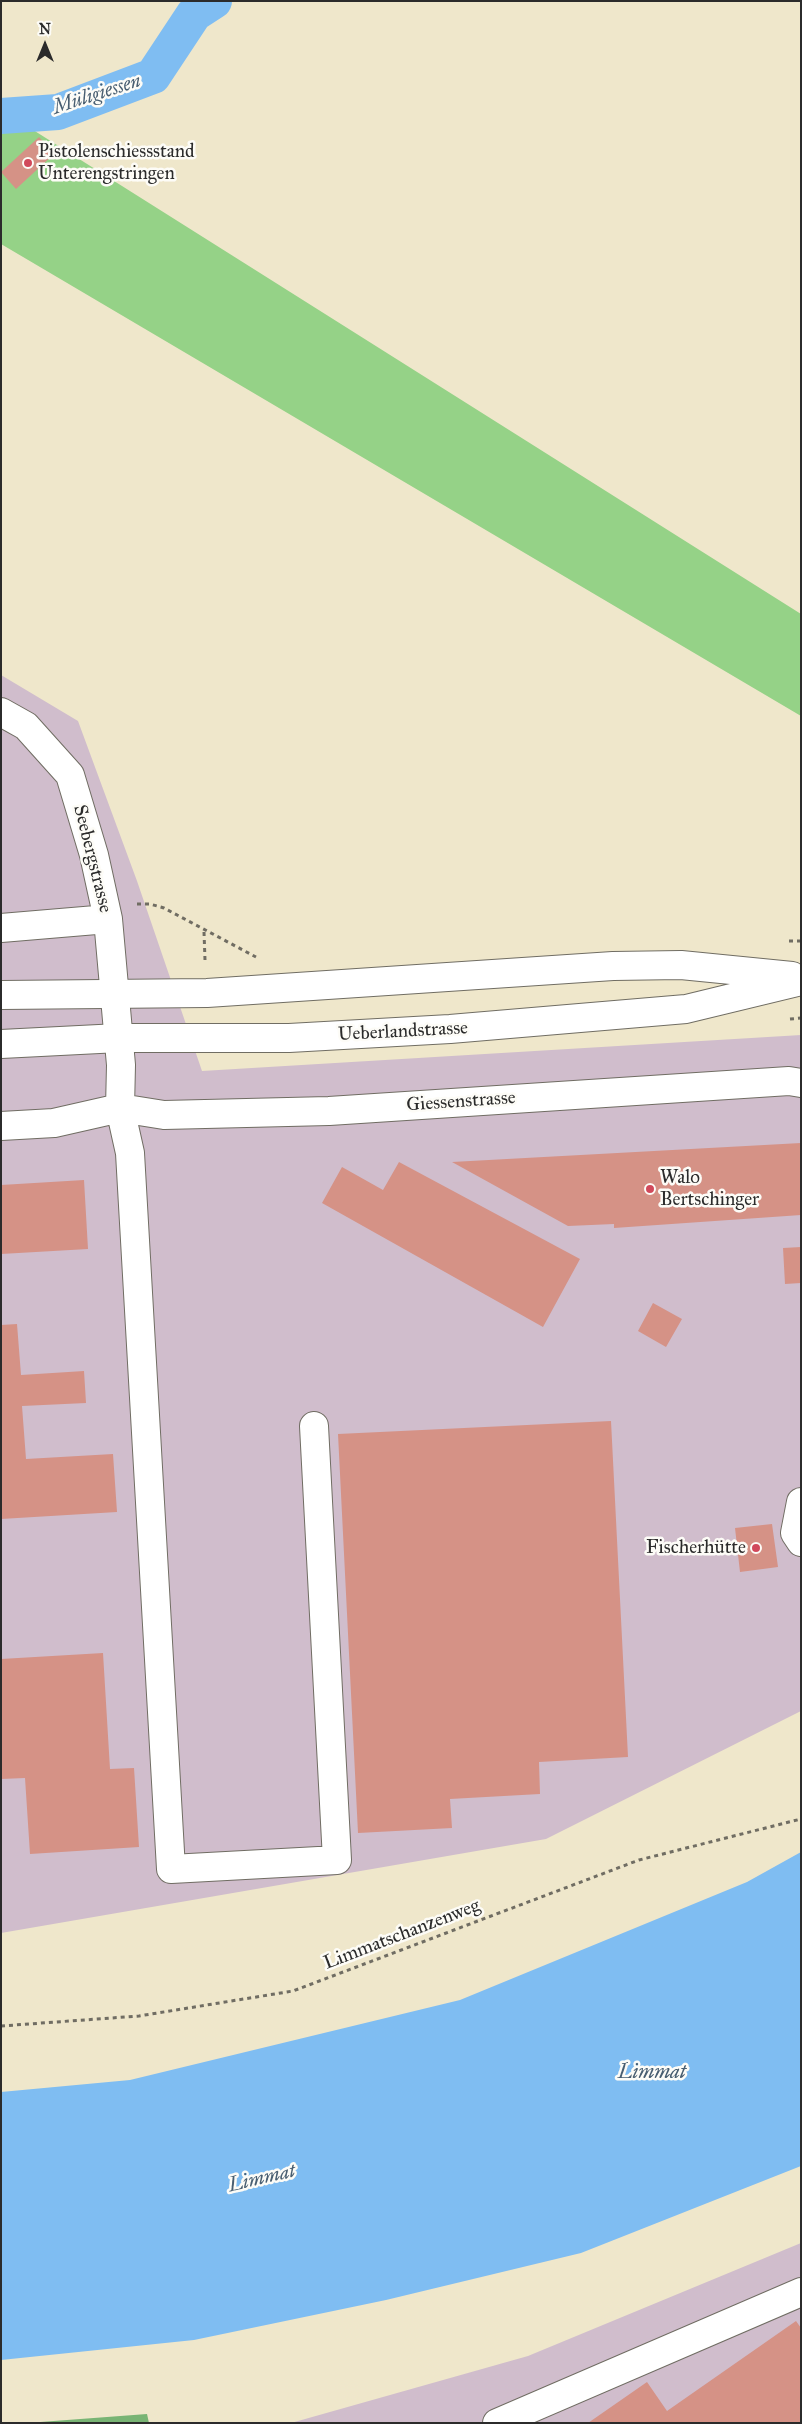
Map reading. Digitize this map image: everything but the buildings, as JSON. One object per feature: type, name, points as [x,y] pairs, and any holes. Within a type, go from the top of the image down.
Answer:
[{"type":"main road","name":"Seebergstrasse","points":[[1,712],[26,726],[70,775],[94,854],[108,919],[119,1038]]},
{"type":"main road","points":[[1,928],[108,919]]},
{"type":"main road","points":[[1,995],[207,993],[612,966],[680,965],[801,977]]},
{"type":"main road","name":"Ueberlandstrasse","points":[[1,1044],[119,1038],[289,1038],[450,1030],[686,1009],[801,981]]},
{"type":"main road","points":[[119,1038],[120,1108],[130,1154],[171,1870],[337,1860],[314,1426]]},
{"type":"main road","name":"Giessenstrasse","points":[[1,1126],[54,1123],[120,1108],[164,1115],[329,1111],[789,1081],[801,1083]]},
{"type":"main road","points":[[801,1502],[795,1534],[801,1542]]},
{"type":"main road","points":[[497,2423],[801,2292]]},
{"type":"path","points":[[108,919],[132,905],[150,904],[164,908],[246,953],[264,958]]},
{"type":"path","points":[[781,941],[801,941]]},
{"type":"path","name":"Limmatschanzenweg","points":[[1,2026],[139,2016],[293,1990],[639,1860],[801,1819]]},
{"type":"shaded area","points":[[1,675],[78,721],[137,881],[202,1071],[801,1035],[801,1711],[546,1839],[1,1933]]},
{"type":"shaded area","points":[[801,2243],[801,2423],[291,2423],[528,2356]]},
{"type":"green space","points":[[1,99],[30,128],[801,614],[801,716],[1,244]]},
{"type":"green space","points":[[147,2414],[149,2423],[27,2423]]},
{"type":"water","name":"Limmat","points":[[801,1852],[801,2166],[581,2253],[386,2300],[194,2340],[1,2360],[1,2092],[130,2080],[460,2000],[747,1882]]},
{"type":"waterway","name":"Müligiessen","points":[[1,116],[58,112],[153,76],[194,14],[214,1]]},
{"type":"place","name":"Pistolenschiessstand Unterengstringen","points":[[28,163]]},
{"type":"place","name":"Walo Bertschinger","points":[[650,1189]]},
{"type":"place","name":"Fischerhütte","points":[[756,1548]]}]
